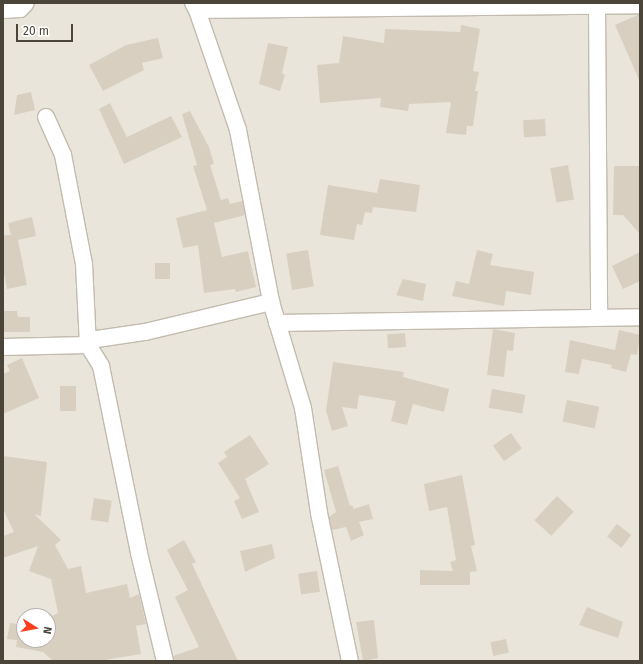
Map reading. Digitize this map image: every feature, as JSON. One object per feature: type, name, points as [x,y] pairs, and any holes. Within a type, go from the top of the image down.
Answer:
[{"type":"street","points":[[3,10],[20,9],[26,3]]},
{"type":"street","points":[[350,661],[319,513],[303,408],[271,302],[238,130],[195,6],[597,4],[640,6]]},
{"type":"street","points":[[597,4],[599,317]]},
{"type":"street","points":[[46,117],[63,155],[84,264],[88,345],[101,366],[139,553],[165,661]]},
{"type":"street","points":[[88,345],[90,340],[146,332],[271,302]]},
{"type":"street","points":[[277,324],[640,317]]},
{"type":"street","points":[[3,347],[88,345]]},
{"type":"shaded area","points":[[3,3],[640,3],[640,661],[3,661]]},
{"type":"building","points":[[640,14],[640,82],[615,25]]},
{"type":"building","points":[[461,25],[480,29],[473,71],[479,72],[475,91],[478,91],[473,126],[467,126],[466,135],[446,133],[451,102],[409,104],[408,111],[380,107],[381,98],[320,103],[317,65],[339,63],[343,36],[384,43],[385,29],[460,32]]},
{"type":"building","points":[[158,38],[163,58],[142,63],[144,70],[103,91],[89,65],[126,45]]},
{"type":"building","points":[[268,43],[288,47],[282,73],[285,75],[280,91],[259,84]]},
{"type":"building","points":[[31,92],[35,110],[14,115],[17,95]]},
{"type":"building","points":[[110,103],[127,137],[171,116],[182,137],[124,164],[99,109]]},
{"type":"building","points":[[190,111],[209,147],[214,164],[210,165],[221,200],[228,198],[230,204],[242,201],[244,209],[245,215],[214,223],[222,257],[248,251],[256,287],[236,292],[235,289],[204,293],[198,245],[183,248],[176,218],[207,210],[193,166],[197,165],[182,114]]},
{"type":"building","points":[[545,119],[546,136],[524,137],[523,120]]},
{"type":"building","points":[[568,165],[574,199],[556,203],[550,168]]},
{"type":"building","points":[[614,166],[640,166],[640,234],[623,215],[613,215]]},
{"type":"building","points":[[380,179],[420,185],[416,212],[373,207],[372,213],[365,212],[362,225],[357,224],[354,240],[320,235],[328,185],[377,193]]},
{"type":"building","points":[[32,217],[36,236],[18,240],[27,285],[7,289],[3,268],[3,235],[11,235],[8,223]]},
{"type":"building","points":[[308,250],[314,287],[292,290],[286,253]]},
{"type":"building","points":[[477,250],[493,254],[490,265],[534,272],[531,295],[506,291],[504,306],[452,296],[456,281],[469,284]]},
{"type":"building","points":[[640,252],[640,281],[623,289],[612,266]]},
{"type":"building","points":[[155,263],[170,263],[170,279],[155,279]]},
{"type":"building","points":[[403,279],[426,284],[423,301],[396,295]]},
{"type":"building","points":[[3,311],[17,311],[18,317],[30,317],[30,332],[3,332]]},
{"type":"building","points":[[493,329],[515,333],[513,351],[507,350],[504,377],[487,375]]},
{"type":"building","points":[[619,330],[640,335],[637,355],[631,354],[626,372],[611,368],[612,365],[582,359],[579,374],[565,372],[570,340],[615,350]]},
{"type":"building","points":[[405,333],[406,347],[388,348],[387,334]]},
{"type":"building","points":[[22,358],[39,398],[3,414],[3,374],[10,371],[7,365]]},
{"type":"building","points":[[333,362],[404,372],[403,377],[449,389],[444,412],[413,404],[407,425],[391,421],[396,401],[359,395],[357,409],[342,407],[348,426],[332,431],[326,411]]},
{"type":"building","points":[[60,386],[76,386],[76,411],[60,411]]},
{"type":"building","points":[[492,389],[525,395],[522,414],[489,408]]},
{"type":"building","points":[[567,400],[599,407],[595,428],[562,422]]},
{"type":"building","points":[[511,433],[522,449],[504,461],[493,446]]},
{"type":"building","points":[[250,435],[269,464],[245,479],[259,512],[242,519],[234,501],[240,498],[218,463],[227,457],[224,452]]},
{"type":"building","points":[[3,456],[47,462],[41,516],[34,514],[61,540],[55,545],[68,569],[81,566],[86,593],[127,584],[130,598],[139,594],[146,624],[136,626],[141,654],[99,661],[53,661],[43,652],[21,648],[56,648],[56,614],[58,613],[51,579],[29,571],[38,546],[3,558],[3,536],[14,532],[3,509]]},
{"type":"building","points":[[338,466],[350,506],[352,505],[354,509],[369,504],[373,519],[359,522],[364,535],[351,541],[346,527],[332,530],[329,517],[336,512],[324,470]]},
{"type":"building","points":[[462,475],[475,545],[471,546],[477,571],[470,572],[470,585],[420,585],[420,570],[453,571],[450,562],[456,560],[447,507],[429,511],[424,484]]},
{"type":"building","points":[[557,496],[574,512],[551,536],[534,520]]},
{"type":"building","points":[[94,498],[112,501],[108,523],[91,520]]},
{"type":"building","points":[[617,524],[631,535],[621,548],[607,537]]},
{"type":"building","points":[[184,540],[196,562],[192,564],[238,661],[174,661],[173,656],[199,647],[175,597],[188,590],[167,550]]},
{"type":"building","points":[[272,544],[275,558],[245,572],[240,551]]},
{"type":"building","points":[[317,571],[320,592],[301,594],[298,574]]},
{"type":"building","points":[[587,607],[623,622],[618,638],[579,625]]},
{"type":"building","points":[[374,620],[378,658],[363,661],[356,622]]},
{"type":"building","points":[[10,623],[16,624],[16,640],[7,639]]},
{"type":"building","points":[[506,639],[509,653],[493,656],[490,642]]}]
